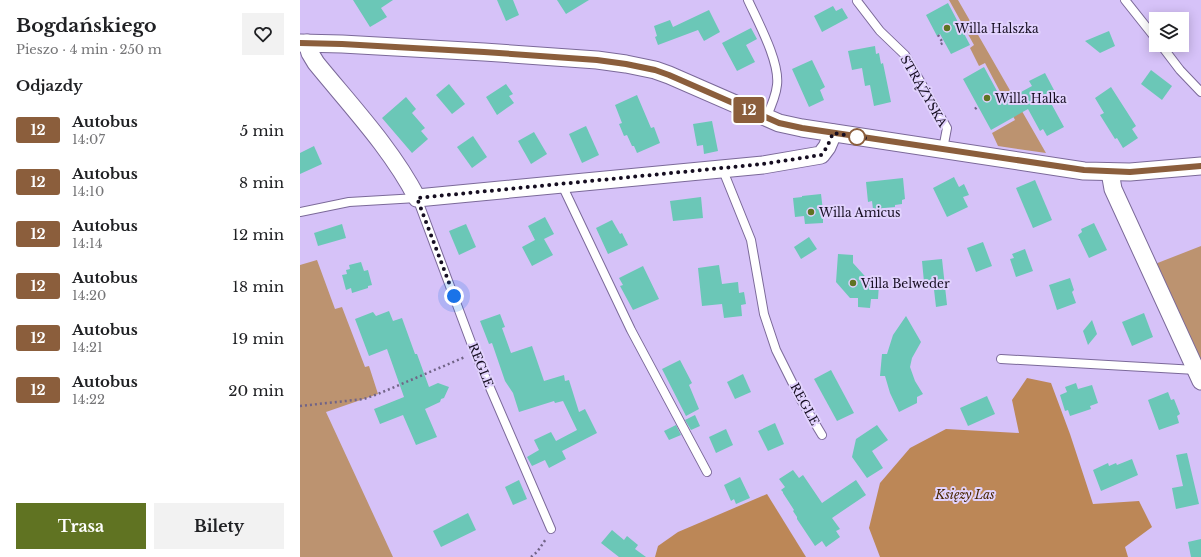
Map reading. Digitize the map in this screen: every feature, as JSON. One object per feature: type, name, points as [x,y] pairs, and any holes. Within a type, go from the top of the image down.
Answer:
[{"type":"street","points":[[303,43],[484,52],[597,60],[655,70],[766,118],[792,126],[1084,170],[1110,172],[1153,171],[1201,166]]},
{"type":"street","name":"REGLE","points":[[303,43],[316,63],[396,161],[417,198]]},
{"type":"street","points":[[417,198],[562,185],[763,164],[821,155],[827,147],[833,133]]},
{"type":"street","points":[[1110,172],[1113,189],[1199,375]]},
{"type":"lane","points":[[748,0],[770,50],[778,73],[776,93],[766,118]]},
{"type":"lane","points":[[1124,0],[1149,30]]},
{"type":"lane","name":"STRĄŻYSKA","points":[[857,1],[880,31],[905,55],[944,121],[947,128],[943,149]]},
{"type":"lane","points":[[1166,52],[1180,70],[1201,92]]},
{"type":"lane","name":"REGLE","points":[[722,168],[751,240],[764,314],[776,350],[801,400],[822,435]]},
{"type":"lane","points":[[562,185],[631,330],[707,472]]},
{"type":"lane","points":[[300,212],[349,202],[417,198]]},
{"type":"lane","name":"REGLE","points":[[417,198],[475,352],[551,529]]},
{"type":"lane","points":[[1001,359],[1199,375]]},
{"type":"path","points":[[938,35],[943,42],[939,45]]},
{"type":"path","points":[[300,406],[364,399],[475,352]]},
{"type":"path","points":[[531,557],[544,544],[551,529]]},
{"type":"shaded area","points":[[949,0],[958,0],[1046,153],[998,146],[992,133],[1015,120],[985,63],[979,66],[970,48],[974,45]]},
{"type":"shaded area","points":[[1201,246],[1201,366],[1155,264]]},
{"type":"shaded area","points":[[317,260],[335,309],[342,307],[365,367],[369,366],[378,394],[326,412],[393,557],[300,557],[300,265]]},
{"type":"green space","name":"Księży Las","points":[[1027,378],[1051,383],[1070,434],[1093,504],[1139,501],[1152,527],[1125,547],[1128,557],[880,557],[869,528],[880,483],[910,448],[946,429],[1019,433],[1012,400]]},
{"type":"green space","points":[[767,494],[806,557],[655,557],[658,546],[678,532]]},
{"type":"building","points":[[353,0],[393,0],[381,8],[387,17],[370,27]]},
{"type":"building","points":[[497,0],[513,0],[519,15],[506,21]]},
{"type":"building","points":[[557,0],[589,0],[566,14]]},
{"type":"building","points":[[948,3],[970,45],[951,54],[940,34],[937,36],[926,15]]},
{"type":"building","points":[[833,6],[836,11],[842,8],[848,18],[822,32],[814,16]]},
{"type":"building","points":[[709,10],[720,32],[704,41],[698,30],[658,45],[655,37],[657,36],[654,26],[670,20],[673,27]]},
{"type":"building","points":[[751,28],[757,39],[746,45],[755,62],[737,71],[722,43]]},
{"type":"building","points":[[1109,31],[1115,46],[1100,53],[1085,41]]},
{"type":"building","points":[[875,46],[876,54],[879,53],[881,64],[883,63],[891,102],[874,106],[870,85],[865,86],[862,68],[852,70],[848,51]]},
{"type":"building","points":[[812,60],[825,87],[820,90],[824,100],[809,107],[792,69]]},
{"type":"building","points":[[984,67],[1003,102],[1032,86],[1029,81],[1045,73],[1054,90],[1046,94],[1064,127],[1047,136],[1043,129],[1040,131],[1028,109],[991,130],[963,79]]},
{"type":"building","points":[[1151,70],[1172,86],[1162,100],[1141,84]]},
{"type":"building","points":[[449,84],[465,104],[452,114],[436,95]]},
{"type":"building","points":[[506,84],[513,94],[509,96],[514,103],[497,115],[486,97]]},
{"type":"building","points":[[1111,87],[1136,126],[1132,129],[1138,138],[1123,148],[1117,138],[1115,139],[1100,115],[1104,113],[1095,98]]},
{"type":"building","points":[[637,95],[651,128],[654,127],[660,143],[637,153],[627,135],[624,136],[619,124],[622,123],[615,105]]},
{"type":"building","points":[[406,97],[416,109],[412,113],[425,128],[421,131],[428,139],[412,153],[382,118]]},
{"type":"building","points":[[712,121],[718,151],[704,154],[703,145],[697,146],[693,124]]},
{"type":"building","points":[[586,126],[599,155],[582,163],[569,134]]},
{"type":"building","points":[[534,132],[547,154],[531,164],[518,141]]},
{"type":"building","points":[[473,136],[487,157],[472,168],[457,147]]},
{"type":"building","points":[[314,146],[322,164],[300,174],[300,153]]},
{"type":"building","points":[[954,177],[959,187],[964,184],[969,195],[963,197],[968,207],[947,217],[933,188]]},
{"type":"building","points":[[903,178],[905,199],[902,200],[902,204],[895,205],[895,207],[873,209],[872,201],[868,202],[866,182]]},
{"type":"building","points":[[1035,180],[1052,220],[1033,228],[1016,188]]},
{"type":"building","points":[[821,194],[824,219],[823,223],[805,224],[804,216],[795,217],[793,198]]},
{"type":"building","points":[[701,197],[703,218],[673,221],[670,201]]},
{"type":"building","points":[[545,217],[554,234],[544,239],[553,255],[532,266],[522,247],[535,240],[528,226]]},
{"type":"building","points":[[612,220],[620,234],[622,233],[628,245],[608,254],[596,228]]},
{"type":"building","points":[[1094,223],[1107,250],[1089,258],[1078,235],[1082,232],[1081,229]]},
{"type":"building","points":[[342,224],[346,238],[318,246],[314,233]]},
{"type":"building","points":[[466,224],[476,247],[459,255],[449,231]]},
{"type":"building","points":[[809,237],[817,249],[801,259],[794,247]]},
{"type":"building","points":[[983,242],[992,266],[976,272],[967,248]]},
{"type":"building","points":[[1025,249],[1033,271],[1016,277],[1010,259],[1014,258],[1012,254]]},
{"type":"building","points":[[838,254],[853,255],[853,263],[872,284],[879,284],[878,299],[871,299],[870,308],[858,307],[858,298],[850,298],[836,282]]},
{"type":"building","points":[[942,259],[947,305],[936,307],[933,281],[924,282],[922,261]]},
{"type":"building","points":[[361,262],[364,271],[368,270],[372,285],[368,286],[368,288],[352,293],[351,288],[346,290],[342,275],[347,274],[346,270],[350,269],[349,265]]},
{"type":"building","points":[[719,265],[722,284],[738,282],[739,293],[744,292],[746,304],[741,305],[742,316],[724,318],[722,304],[702,306],[698,268]]},
{"type":"building","points":[[643,266],[659,299],[633,310],[620,286],[623,285],[619,278]]},
{"type":"building","points":[[1070,278],[1074,290],[1072,292],[1076,303],[1057,310],[1049,285]]},
{"type":"building","points":[[389,311],[393,321],[402,318],[429,387],[438,383],[449,387],[444,398],[441,399],[440,402],[425,409],[437,437],[416,445],[403,415],[380,424],[374,409],[404,397],[387,349],[369,356],[355,319],[373,312],[376,316]]},
{"type":"building","points":[[1144,313],[1153,337],[1132,346],[1122,322]]},
{"type":"building","points":[[500,314],[505,327],[502,328],[511,353],[532,346],[544,381],[564,375],[565,381],[569,380],[579,412],[585,409],[597,433],[562,451],[566,459],[549,468],[545,460],[532,466],[527,457],[539,450],[534,440],[551,432],[556,441],[577,430],[563,401],[555,403],[554,401],[519,412],[513,393],[505,381],[492,343],[489,344],[480,321]]},
{"type":"building","points":[[906,316],[921,342],[912,358],[910,367],[915,381],[923,394],[917,397],[917,403],[899,412],[890,393],[885,376],[880,376],[882,354],[887,354],[893,335]]},
{"type":"building","points":[[1092,320],[1097,334],[1088,345],[1083,331]]},
{"type":"building","points":[[680,360],[692,383],[689,385],[699,409],[686,416],[662,369]]},
{"type":"building","points":[[831,370],[854,413],[837,421],[814,379]]},
{"type":"building","points":[[743,374],[751,392],[735,399],[727,382]]},
{"type":"building","points":[[1076,383],[1078,389],[1092,385],[1098,403],[1090,406],[1091,409],[1070,416],[1068,410],[1065,411],[1060,395],[1067,392],[1065,387]]},
{"type":"building","points":[[1168,392],[1171,400],[1174,399],[1180,414],[1177,416],[1179,423],[1159,430],[1148,400]]},
{"type":"building","points":[[987,396],[995,414],[968,426],[960,408]]},
{"type":"building","points":[[695,415],[700,426],[691,430],[685,420]]},
{"type":"building","points":[[775,423],[784,444],[768,451],[758,431]]},
{"type":"building","points":[[676,425],[681,435],[669,440],[664,431]]},
{"type":"building","points":[[877,425],[888,440],[872,451],[883,468],[867,478],[852,457],[856,439]]},
{"type":"building","points":[[726,429],[733,445],[716,453],[709,437]]},
{"type":"building","points":[[1187,453],[1199,504],[1176,509],[1172,488],[1183,486],[1176,455]]},
{"type":"building","points":[[1132,459],[1138,475],[1101,491],[1093,470],[1108,463],[1109,466],[1116,463],[1117,465]]},
{"type":"building","points":[[793,470],[799,478],[803,475],[822,503],[856,480],[866,495],[832,518],[840,529],[836,531],[840,537],[826,547],[822,541],[815,546],[797,519],[793,511],[794,510],[781,490],[785,487],[779,479]]},
{"type":"building","points":[[740,477],[750,498],[736,504],[734,499],[731,501],[724,485]]},
{"type":"building","points":[[519,480],[527,499],[513,505],[505,487]]},
{"type":"building","points":[[468,513],[476,530],[441,547],[433,531]]},
{"type":"building","points":[[612,530],[624,540],[627,536],[638,545],[635,549],[646,557],[619,557],[601,543]]},
{"type":"building","points":[[1201,539],[1201,557],[1191,557],[1188,542]]},
{"type":"bus line","name":"12","points":[[300,43],[484,52],[612,61],[655,70],[706,90],[766,118],[779,123],[802,128],[1084,170],[1130,172],[1201,166]]},
{"type":"place","name":"Willa Halszka","points":[[947,28]]},
{"type":"place","name":"Willa Halka","points":[[987,98]]},
{"type":"place","name":"Willa Amicus","points":[[811,212]]},
{"type":"place","name":"Villa Belweder","points":[[853,283]]},
{"type":"route","points":[[454,296],[417,198],[562,185],[763,164],[821,155],[827,147],[833,133],[865,138],[857,137]]}]
